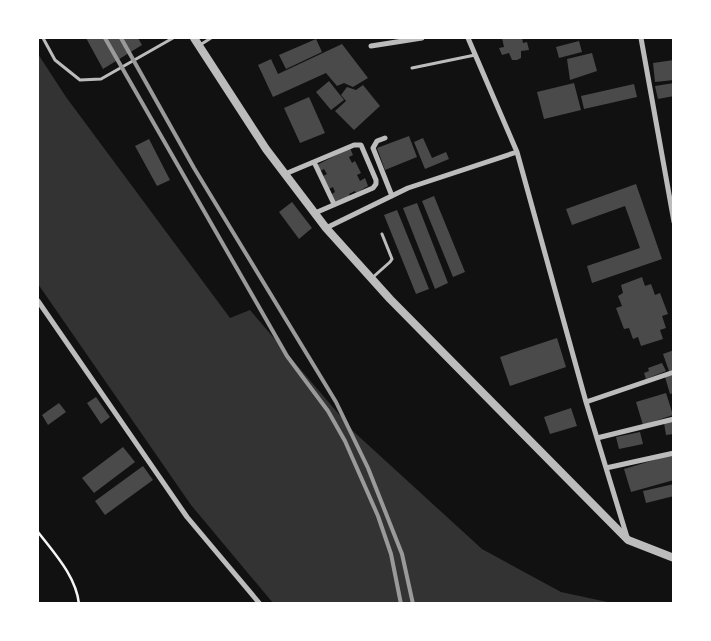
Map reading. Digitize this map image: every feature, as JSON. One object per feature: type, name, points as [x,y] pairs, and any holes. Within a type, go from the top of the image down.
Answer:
[{"type":"street","points":[[194,38],[266,149],[326,228],[372,278],[628,540],[674,558]]},
{"type":"street","points":[[370,46],[422,38]]},
{"type":"street","points":[[468,38],[517,152],[586,402],[628,540]]},
{"type":"street","points":[[641,38],[674,222]]},
{"type":"street","points":[[384,138],[377,142],[373,148],[392,196]]},
{"type":"street","points":[[285,174],[354,145],[361,145],[376,184],[373,188],[315,213]]},
{"type":"street","points":[[326,228],[408,188],[517,152]]},
{"type":"street","points":[[314,162],[334,204]]},
{"type":"street","points":[[38,302],[187,517],[260,604]]},
{"type":"street","points":[[586,402],[674,372]]},
{"type":"street","points":[[597,438],[674,419]]},
{"type":"street","points":[[606,468],[674,453]]},
{"type":"lane","points":[[43,38],[55,60],[80,80],[101,79],[173,38]]},
{"type":"lane","points":[[199,46],[211,38]]},
{"type":"lane","points":[[412,68],[475,55]]},
{"type":"lane","points":[[372,278],[392,259],[382,234]]},
{"type":"path","points":[[38,532],[69,573],[78,596],[79,604]]},
{"type":"shaded area","points":[[38,54],[66,97],[230,318],[250,310],[354,432],[482,549],[561,592],[612,603],[273,603],[191,505],[38,284]]},
{"type":"building","points":[[86,38],[138,38],[142,45],[103,69]]},
{"type":"building","points":[[502,38],[522,38],[523,43],[527,42],[529,50],[521,51],[521,58],[512,60],[509,53],[502,55],[499,48],[504,47]]},
{"type":"building","points":[[316,39],[322,52],[286,69],[279,55]]},
{"type":"building","points":[[579,41],[582,52],[559,58],[556,47]]},
{"type":"building","points":[[342,44],[368,78],[353,87],[344,83],[337,86],[326,73],[273,97],[258,65],[271,59],[278,74]]},
{"type":"building","points":[[592,53],[597,71],[570,80],[567,59]]},
{"type":"building","points":[[674,60],[674,80],[655,82],[653,63]]},
{"type":"building","points":[[329,81],[344,100],[331,110],[316,92]]},
{"type":"building","points":[[574,83],[581,110],[544,119],[537,92]]},
{"type":"building","points":[[674,83],[674,96],[658,99],[655,86]]},
{"type":"building","points":[[634,84],[637,97],[584,109],[581,96]]},
{"type":"building","points":[[363,85],[380,106],[354,130],[335,111],[346,101],[341,95],[347,87],[356,90]]},
{"type":"building","points":[[309,97],[325,133],[300,143],[284,108]]},
{"type":"building","points":[[409,136],[417,157],[385,170],[377,148]]},
{"type":"building","points":[[423,138],[432,158],[446,152],[449,159],[425,169],[414,142]]},
{"type":"building","points":[[149,139],[170,180],[157,186],[135,146]]},
{"type":"building","points":[[350,148],[353,155],[349,157],[352,163],[355,161],[361,173],[357,175],[360,181],[365,178],[368,186],[356,193],[355,191],[349,194],[350,196],[336,203],[332,194],[335,192],[333,187],[329,189],[323,176],[327,174],[324,169],[320,171],[317,165]]},
{"type":"building","points":[[636,184],[662,259],[592,283],[587,266],[640,248],[625,206],[572,225],[566,209]]},
{"type":"building","points":[[434,196],[465,272],[453,277],[422,201]]},
{"type":"building","points":[[292,202],[312,228],[299,239],[279,212]]},
{"type":"building","points":[[417,203],[448,283],[435,289],[403,208]]},
{"type":"building","points":[[397,210],[429,289],[416,294],[384,215]]},
{"type":"building","points":[[642,277],[645,286],[651,284],[655,295],[660,293],[668,314],[662,316],[666,328],[660,330],[663,339],[641,346],[638,337],[633,339],[629,328],[624,329],[616,308],[622,306],[618,296],[623,293],[621,285]]},
{"type":"building","points":[[557,338],[566,367],[510,386],[500,357]]},
{"type":"building","points":[[674,350],[674,370],[669,371],[663,354]]},
{"type":"building","points":[[662,363],[666,371],[646,379],[644,373],[649,371],[648,368]]},
{"type":"building","points":[[674,374],[674,393],[670,394],[665,377]]},
{"type":"building","points":[[666,393],[673,415],[643,425],[636,402]]},
{"type":"building","points":[[96,397],[110,417],[101,424],[87,403]]},
{"type":"building","points":[[59,403],[66,412],[48,425],[42,415]]},
{"type":"building","points":[[571,408],[577,426],[550,434],[544,417]]},
{"type":"building","points":[[674,421],[674,434],[666,435],[664,423]]},
{"type":"building","points":[[640,432],[643,444],[619,449],[616,437]]},
{"type":"building","points":[[123,447],[135,462],[94,493],[82,478]]},
{"type":"building","points":[[674,454],[674,480],[631,492],[624,469]]},
{"type":"building","points":[[143,466],[153,480],[105,515],[95,501]]},
{"type":"building","points":[[674,484],[674,496],[646,503],[643,491]]},
{"type":"railway","points":[[105,38],[287,356],[328,411],[345,441],[378,516],[391,554],[401,604]]},
{"type":"railway","points":[[121,38],[194,168],[336,402],[368,468],[402,554],[413,604]]}]
